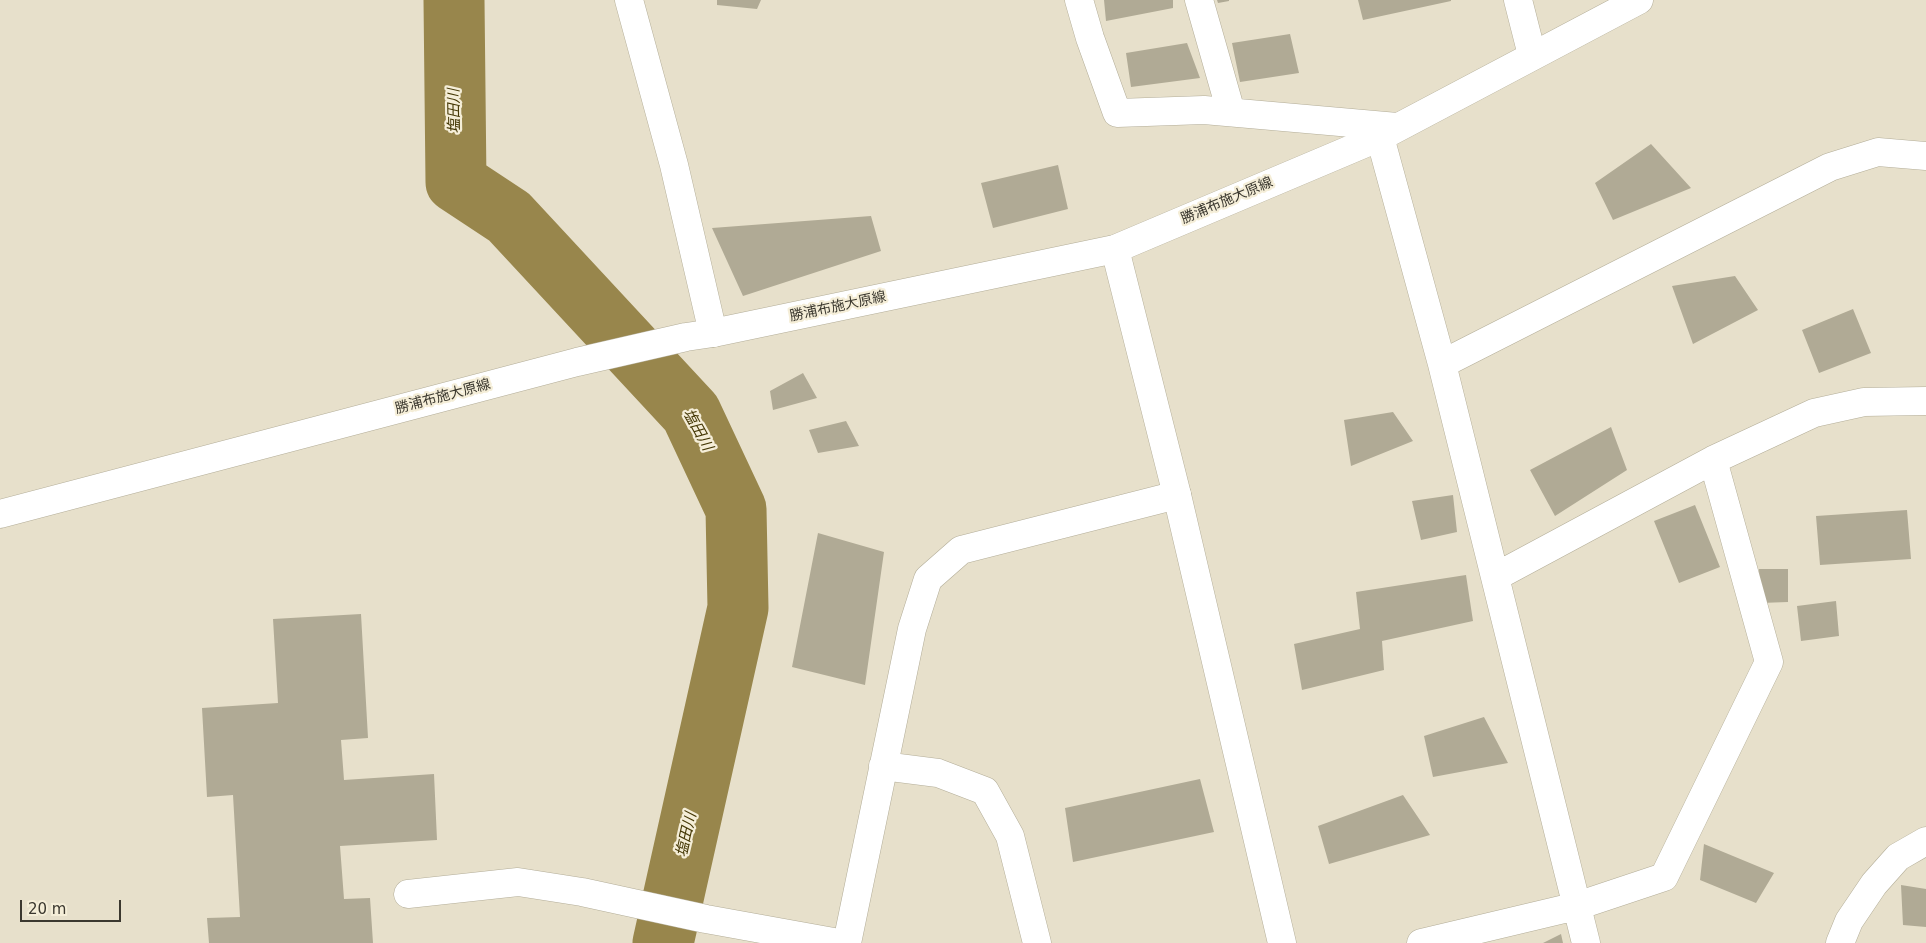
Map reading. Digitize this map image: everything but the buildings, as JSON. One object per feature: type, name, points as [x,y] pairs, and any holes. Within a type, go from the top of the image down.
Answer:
[{"type":"street","points":[[629,0],[674,165],[713,333]]},
{"type":"street","points":[[1079,0],[1090,38],[1117,113],[1204,110],[1389,132],[1442,364],[1497,576],[1586,943]]},
{"type":"street","points":[[1199,0],[1231,112]]},
{"type":"street","points":[[1518,0],[1532,55]]},
{"type":"street","name":"勝浦布施大原線","points":[[0,514],[577,362],[686,337],[713,333],[1115,249],[1389,132],[1639,0]]},
{"type":"street","points":[[1442,364],[1830,167],[1878,152],[1926,156]]},
{"type":"street","points":[[1115,249],[1177,495],[1282,943]]},
{"type":"street","points":[[1497,576],[1713,460],[1814,413],[1864,402],[1926,401]]},
{"type":"street","points":[[1421,943],[1577,906],[1664,877],[1769,662],[1713,460]]},
{"type":"street","points":[[847,943],[912,629],[928,579],[961,550],[1177,495]]},
{"type":"street","points":[[0,514],[0,521]]},
{"type":"street","points":[[884,766],[938,773],[985,791],[1010,836],[1037,943]]},
{"type":"street","points":[[1840,943],[1849,921],[1874,884],[1898,857],[1926,841]]},
{"type":"street","points":[[408,894],[518,882],[582,892],[706,919],[840,943]]},
{"type":"waterway","name":"塩田川","points":[[454,0],[456,182],[509,217],[691,413],[736,509],[738,608],[663,943]]}]
